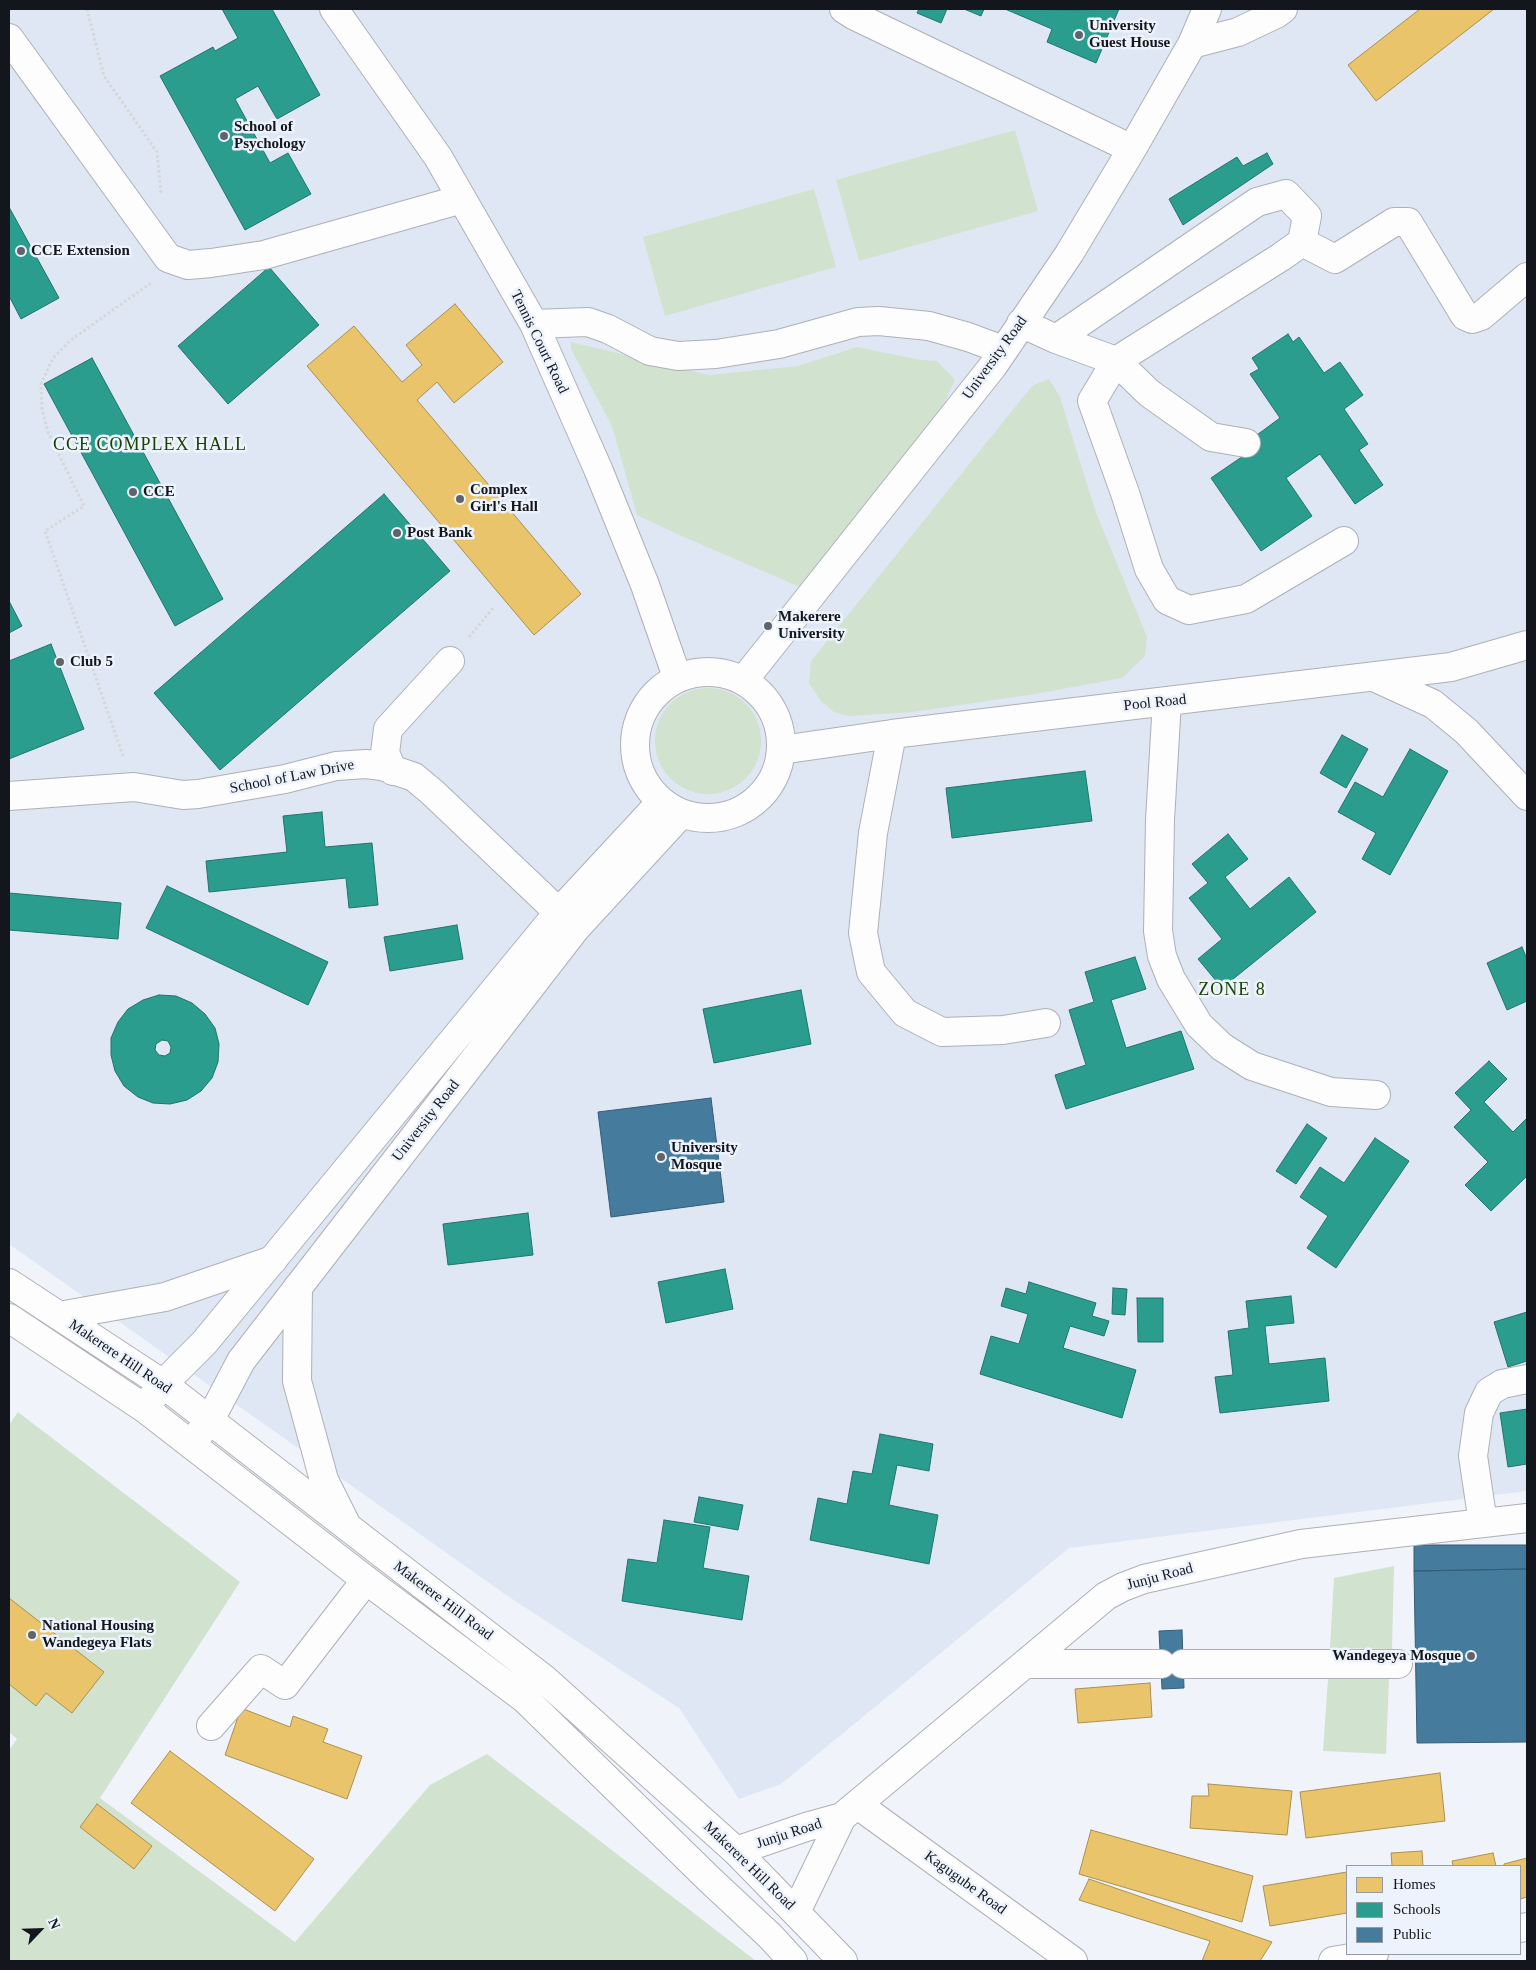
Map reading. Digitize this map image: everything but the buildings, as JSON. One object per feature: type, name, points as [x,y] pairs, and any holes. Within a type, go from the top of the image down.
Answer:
[{"type":"main road","name":"Tennis Court Road","points":[[334,9],[438,157],[534,324],[598,469],[646,585],[678,678]]},
{"type":"main road","points":[[844,9],[1132,149]]},
{"type":"main road","name":"University Road","points":[[744,681],[993,366],[1069,254],[1192,44],[1208,9]]},
{"type":"main road","points":[[1192,44],[1238,32],[1283,9]]},
{"type":"main road","points":[[9,38],[168,258],[188,264],[211,263],[264,255],[462,198]]},
{"type":"main road","points":[[1056,339],[1257,202],[1286,194],[1307,216],[1302,242],[1116,361],[1092,401],[1126,493],[1150,569],[1168,600],[1189,610],[1246,600],[1344,541]]},
{"type":"main road","points":[[1302,242],[1334,259],[1394,222],[1408,222],[1466,316],[1472,319],[1481,316],[1527,277]]},
{"type":"main road","points":[[534,324],[588,322],[608,329],[650,351],[678,356],[716,354],[779,344],[858,322],[879,321],[929,326],[968,337],[1003,350]]},
{"type":"main road","points":[[1021,323],[1056,339],[1116,361],[1149,393],[1211,437],[1246,442]]},
{"type":"main road","name":"Pool Road","points":[[781,750],[892,734],[1451,667],[1527,645]]},
{"type":"main road","points":[[393,771],[386,753],[388,729],[450,660]]},
{"type":"main road","points":[[700,671],[722,673],[744,681],[760,693],[772,710],[779,729],[781,750],[776,772],[764,792],[748,807],[726,816],[704,818],[671,808],[647,786],[638,766],[634,746],[637,724],[646,705],[660,689],[678,678],[700,671]]},
{"type":"main road","points":[[1374,677],[1433,704],[1466,731],[1527,796]]},
{"type":"main road","points":[[1166,701],[1160,820],[1158,931],[1162,956],[1171,980],[1200,1025],[1222,1047],[1252,1066],[1331,1092],[1376,1095]]},
{"type":"main road","points":[[892,734],[874,833],[863,933],[871,972],[904,1013],[942,1032],[1003,1030],[1046,1023]]},
{"type":"main road","name":"School of Law Drive","points":[[9,796],[134,787],[183,794],[198,794],[285,779],[336,766],[366,764],[382,766],[414,777],[567,920]]},
{"type":"main road","name":"University Road","points":[[144,1408],[163,1384],[204,1343],[273,1260],[567,920],[671,808]]},
{"type":"main road","name":"University Road","points":[[192,1444],[210,1420],[241,1360],[298,1287],[567,920]]},
{"type":"main road","points":[[59,1316],[165,1297],[273,1260]]},
{"type":"main road","name":"Makerere Hill Road","points":[[9,1283],[163,1384],[543,1678],[736,1852],[843,1961]]},
{"type":"main road","points":[[298,1287],[297,1381],[324,1480],[348,1529]]},
{"type":"main road","name":"Makerere Hill Road","points":[[9,1318],[144,1408],[366,1580],[525,1699],[770,1936],[793,1961]]},
{"type":"main road","points":[[1483,1523],[1473,1456],[1479,1414],[1489,1392],[1502,1384],[1527,1379]]},
{"type":"main road","name":"Junju Road","points":[[736,1852],[850,1811],[1106,1596],[1144,1579],[1301,1544],[1527,1518]]},
{"type":"main road","points":[[211,1726],[261,1669],[285,1685],[366,1580]]},
{"type":"main road","points":[[1026,1664],[1398,1664]]},
{"type":"main road","name":"Junju Road","points":[[796,1912],[850,1811]]},
{"type":"main road","name":"Kagugube Road","points":[[850,1811],[1073,1961]]},
{"type":"main road","points":[[1333,1961],[1368,1955]]},
{"type":"path","points":[[87,9],[104,76],[156,152],[162,200]]},
{"type":"path","points":[[134,787],[45,531],[84,506],[48,432],[42,409],[41,384],[54,358],[72,339],[153,282],[168,258]]},
{"type":"path","points":[[450,660],[494,607]]},
{"type":"shaded area","name":"Makerere University","points":[[9,9],[1527,9],[1527,1491],[1069,1548],[781,1784],[739,1799],[679,1708],[509,1597],[9,1244]]},
{"type":"green space","points":[[1015,130],[1038,211],[859,261],[836,180]]},
{"type":"green space","points":[[814,189],[836,267],[665,316],[643,237]]},
{"type":"green space","points":[[571,342],[709,375],[798,366],[857,347],[921,360],[937,361],[955,380],[943,405],[800,587],[637,515],[612,426],[571,349]]},
{"type":"green space","points":[[1049,379],[1060,397],[1095,510],[1147,637],[1145,656],[1122,678],[1035,694],[913,712],[849,716],[834,712],[821,701],[809,683],[811,661],[1032,386]]},
{"type":"green space","points":[[708,688],[728,692],[745,704],[757,721],[761,741],[757,761],[745,778],[728,790],[708,794],[688,790],[671,778],[659,761],[655,741],[659,721],[671,704],[688,692]]},
{"type":"green space","points":[[18,1412],[240,1582],[100,1798],[295,1942],[430,1785],[487,1754],[756,1961],[9,1961],[9,1750],[17,1739],[9,1732],[9,1425]]},
{"type":"green space","points":[[1394,1566],[1392,1649],[1330,1648],[1334,1578]]},
{"type":"green space","points":[[1389,1678],[1386,1754],[1323,1751],[1328,1679]]},
{"type":"place","name":"University Guest House","points":[[1079,35]]},
{"type":"place","name":"School of Psychology","points":[[224,136]]},
{"type":"place","name":"CCE Extension","points":[[21,251]]},
{"type":"place","name":"CCE","points":[[133,492]]},
{"type":"place","name":"Complex Girl's Hall","points":[[460,499]]},
{"type":"place","name":"Post Bank","points":[[397,533]]},
{"type":"place","name":"Makerere University","points":[[768,626]]},
{"type":"place","name":"Club 5","points":[[60,662]]},
{"type":"place","name":"University Mosque","points":[[661,1157]]},
{"type":"place","name":"National Housing Wandegeya Flats","points":[[32,1635]]},
{"type":"place","name":"Wandegeya Mosque","points":[[1471,1656]]},
{"type":"district","name":"CCE COMPLEX HALL","points":[[150,445]]},
{"type":"district","name":"ZONE 8","points":[[1232,990]]}]
